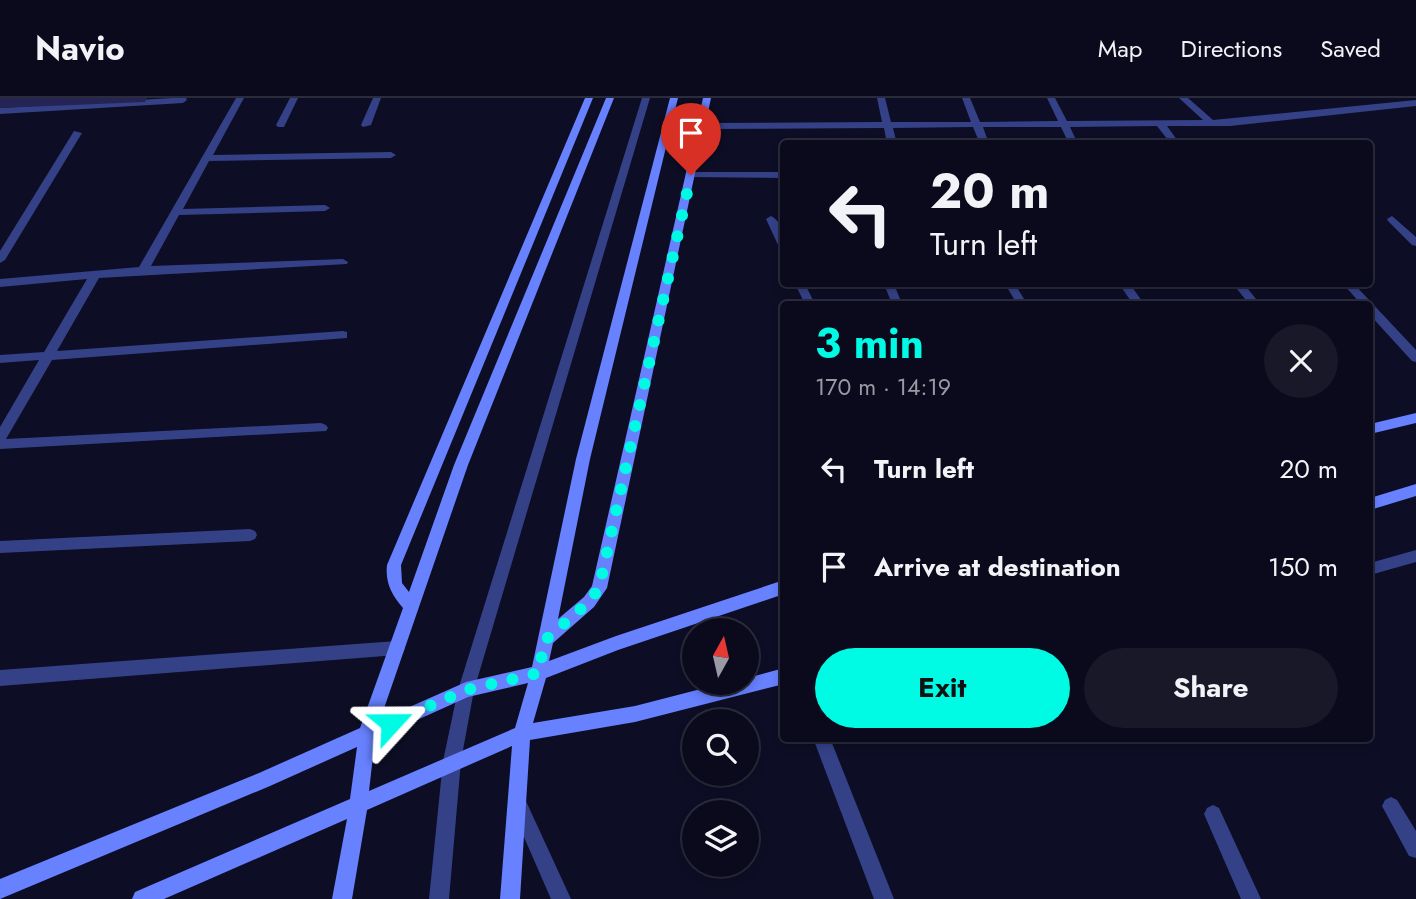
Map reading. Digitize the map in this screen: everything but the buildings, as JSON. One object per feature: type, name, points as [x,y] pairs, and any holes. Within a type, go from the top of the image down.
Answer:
[{"type":"main road","points":[[412,606],[396,590],[392,576],[394,565],[589,98]]},
{"type":"main road","points":[[342,899],[359,802],[367,734],[461,465],[610,98]]},
{"type":"main road","points":[[510,899],[519,805],[522,733],[539,673],[583,458],[674,98]]},
{"type":"main road","points":[[544,641],[589,602],[599,588],[703,126],[707,98]]},
{"type":"main road","points":[[1373,428],[1416,418]]},
{"type":"main road","points":[[1373,503],[1416,490]]},
{"type":"main road","points":[[0,889],[466,690],[539,673],[616,643],[780,588]]},
{"type":"main road","points":[[142,899],[452,761],[522,733],[635,714],[780,677]]},
{"type":"street","points":[[143,270],[240,98]]},
{"type":"street","points":[[281,125],[294,98]]},
{"type":"street","points":[[366,125],[377,98]]},
{"type":"street","points":[[439,899],[452,761],[466,690],[646,98]]},
{"type":"street","points":[[881,98],[891,140]]},
{"type":"street","points":[[966,98],[983,140]]},
{"type":"street","points":[[1051,98],[1072,140]]},
{"type":"street","points":[[1183,98],[1212,124]]},
{"type":"street","points":[[0,111],[183,100]]},
{"type":"street","points":[[703,126],[1212,124],[1416,103]]},
{"type":"street","points":[[1161,125],[1173,140]]},
{"type":"street","points":[[0,260],[77,133]]},
{"type":"street","points":[[206,159],[391,155]]},
{"type":"street","points":[[691,175],[780,175]]},
{"type":"street","points":[[176,212],[325,208]]},
{"type":"street","points":[[771,219],[780,238]]},
{"type":"street","points":[[1392,219],[1416,243]]},
{"type":"street","points":[[0,283],[143,270],[343,262]]},
{"type":"street","points":[[0,438],[96,273]]},
{"type":"street","points":[[1241,287],[1252,301]]},
{"type":"street","points":[[1351,287],[1364,301]]},
{"type":"street","points":[[1373,310],[1416,358]]},
{"type":"street","points":[[0,359],[343,335]]},
{"type":"street","points":[[0,444],[321,428]]},
{"type":"street","points":[[0,547],[250,535]]},
{"type":"street","points":[[1373,568],[1416,556]]},
{"type":"street","points":[[0,678],[397,648]]},
{"type":"street","points":[[823,742],[884,899]]},
{"type":"street","points":[[519,805],[561,899]]},
{"type":"street","points":[[1391,806],[1416,849]]},
{"type":"street","points":[[1213,814],[1251,899]]},
{"type":"route","points":[[391,723],[466,690],[539,673],[544,641],[589,602],[599,588],[691,175]]}]
